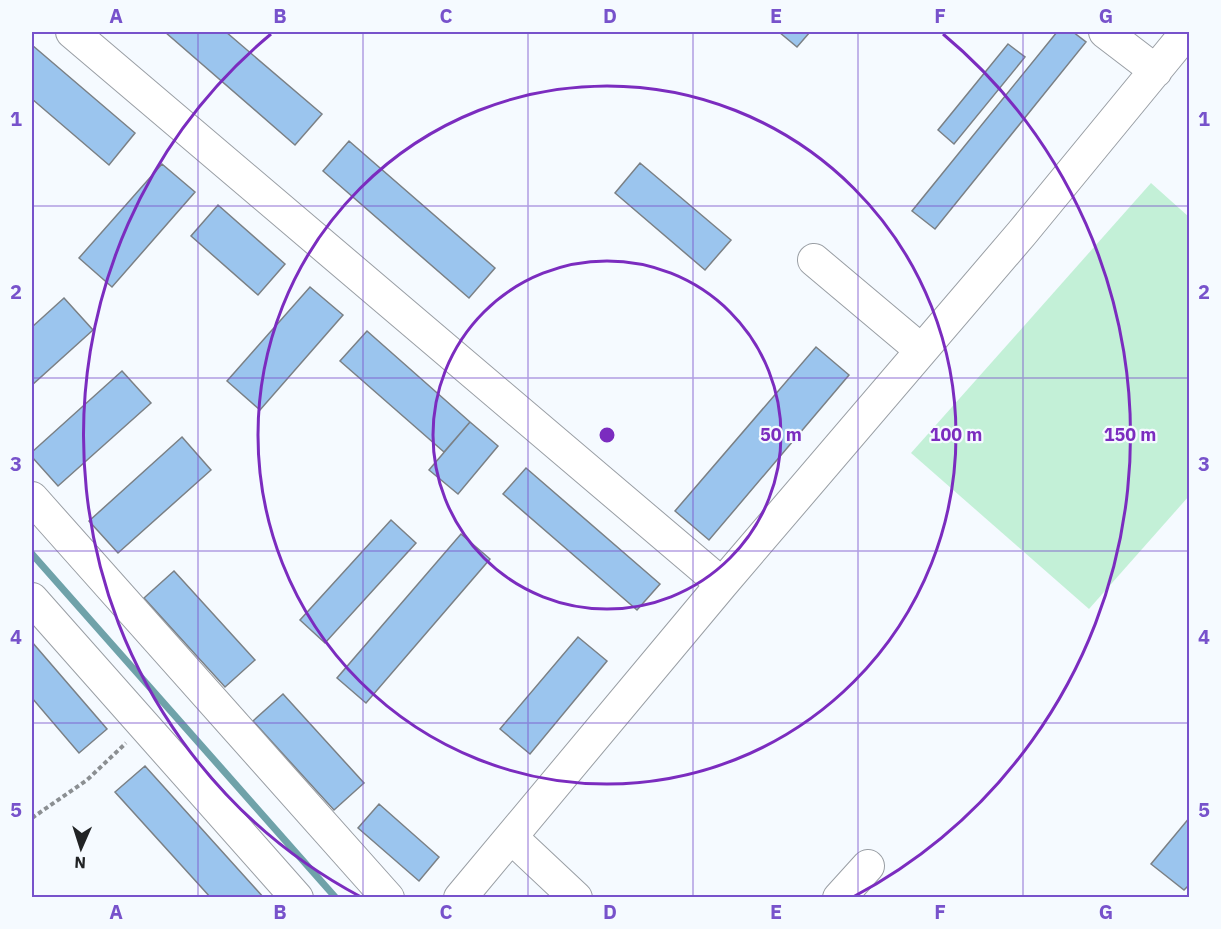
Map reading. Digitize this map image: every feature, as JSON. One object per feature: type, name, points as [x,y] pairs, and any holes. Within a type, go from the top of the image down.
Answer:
[{"type":"street","points":[[72,32],[722,584]]},
{"type":"street","points":[[1105,32],[1156,71]]},
{"type":"street","points":[[460,897],[1187,32]]},
{"type":"street","points":[[814,260],[921,350]]},
{"type":"street","points":[[32,498],[388,897]]},
{"type":"street","points":[[32,599],[297,897]]},
{"type":"street","points":[[511,837],[576,897]]},
{"type":"street","points":[[838,897],[868,866]]},
{"type":"path","points":[[32,818],[87,780],[144,726]]},
{"type":"green space","points":[[1151,183],[1189,217],[1189,496],[1089,609],[911,453]]},
{"type":"building","points":[[165,32],[226,32],[322,114],[295,145]]},
{"type":"building","points":[[779,32],[810,32],[797,47]]},
{"type":"building","points":[[1057,32],[1073,32],[1086,42],[935,229],[912,211]]},
{"type":"building","points":[[1008,44],[1025,57],[954,144],[938,130]]},
{"type":"building","points":[[32,45],[135,133],[109,165],[32,99]]},
{"type":"building","points":[[349,141],[495,268],[469,298],[323,171]]},
{"type":"building","points":[[640,163],[731,240],[705,270],[615,193]]},
{"type":"building","points":[[162,164],[195,192],[112,287],[79,258]]},
{"type":"building","points":[[218,205],[285,264],[258,295],[191,236]]},
{"type":"building","points":[[310,287],[343,315],[260,410],[227,381]]},
{"type":"building","points":[[64,298],[93,330],[32,385],[32,327]]},
{"type":"building","points":[[367,331],[470,422],[444,452],[340,361]]},
{"type":"building","points":[[816,347],[849,375],[709,540],[675,511]]},
{"type":"building","points":[[122,371],[151,403],[58,486],[32,457],[32,452]]},
{"type":"building","points":[[470,422],[498,446],[458,494],[429,470]]},
{"type":"building","points":[[182,437],[211,470],[118,553],[89,521]]},
{"type":"building","points":[[526,468],[660,584],[637,610],[503,494]]},
{"type":"building","points":[[391,520],[416,543],[325,643],[300,620]]},
{"type":"building","points":[[461,534],[490,559],[366,703],[337,678]]},
{"type":"building","points":[[174,571],[255,660],[225,687],[144,598]]},
{"type":"building","points":[[578,637],[607,661],[530,754],[500,729]]},
{"type":"building","points":[[32,642],[107,729],[79,753],[32,698]]},
{"type":"building","points":[[283,694],[364,783],[334,810],[253,721]]},
{"type":"building","points":[[145,766],[264,898],[211,898],[115,792]]},
{"type":"building","points":[[379,804],[439,857],[419,881],[358,828]]},
{"type":"building","points":[[1190,817],[1190,884],[1184,890],[1151,864]]},
{"type":"waterway","points":[[32,554],[336,898]]}]
